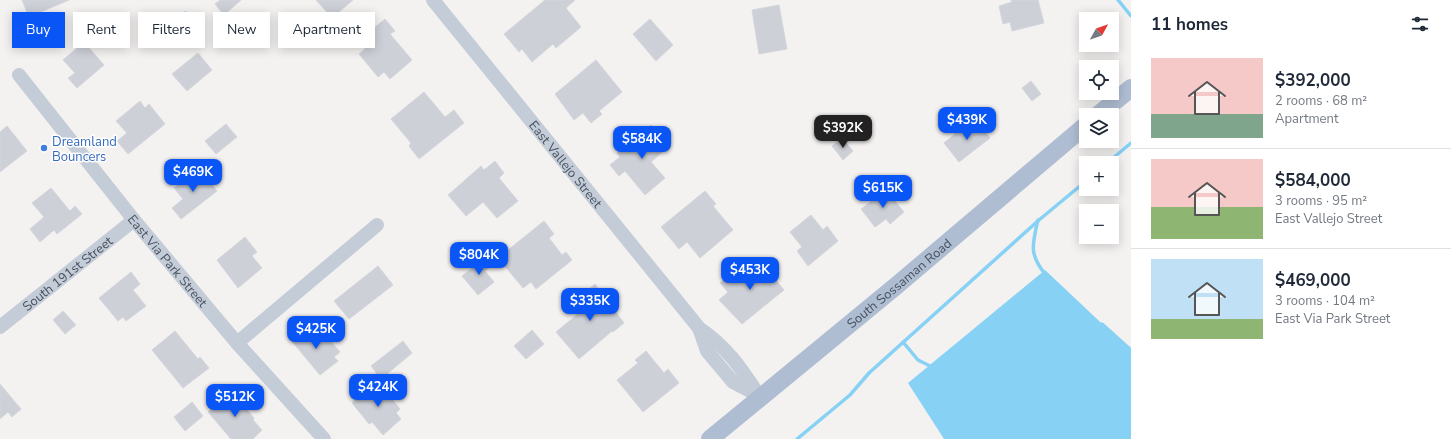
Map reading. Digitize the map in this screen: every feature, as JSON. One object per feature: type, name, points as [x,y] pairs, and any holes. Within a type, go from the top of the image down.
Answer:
[{"type":"main road","points":[[1107,108],[1131,88]]},
{"type":"main road","name":"South Sossaman Road","points":[[710,439],[760,396],[896,286],[1079,131]]},
{"type":"street","name":"East Vallejo Street","points":[[433,0],[699,328],[707,351],[733,382],[760,396]]},
{"type":"street","name":"East Via Park Street","points":[[19,75],[134,220],[237,343],[324,439]]},
{"type":"street","name":"South 191st Street","points":[[0,327],[134,220]]},
{"type":"street","points":[[237,343],[377,225]]},
{"type":"water","points":[[1045,270],[1131,351],[1131,439],[944,439],[908,383]]},
{"type":"building","points":[[22,0],[69,0],[41,12],[27,12]]},
{"type":"building","points":[[220,0],[241,0],[227,12],[222,12],[215,4]]},
{"type":"building","points":[[316,0],[353,0],[339,12],[327,12]]},
{"type":"building","points":[[545,0],[575,0],[566,8],[581,27],[556,48],[553,44],[532,62],[522,49],[519,52],[504,34]]},
{"type":"building","points":[[1011,0],[1038,0],[1044,23],[1012,31],[1010,22],[1003,24],[999,6],[1012,2]]},
{"type":"building","points":[[779,5],[787,49],[759,54],[752,10]]},
{"type":"building","points":[[385,19],[395,31],[390,34],[412,60],[390,79],[384,72],[378,77],[359,54],[365,49],[364,48],[375,48],[375,27]]},
{"type":"building","points":[[650,19],[673,45],[656,61],[633,34]]},
{"type":"building","points":[[77,48],[89,48],[104,65],[77,88],[68,78],[75,73],[63,60]]},
{"type":"building","points":[[198,53],[212,70],[187,91],[172,74]]},
{"type":"building","points":[[596,60],[622,92],[599,111],[602,114],[591,123],[583,113],[574,120],[555,94]]},
{"type":"building","points":[[1031,81],[1041,94],[1032,101],[1022,88]]},
{"type":"building","points":[[424,92],[445,117],[454,110],[464,123],[419,159],[409,146],[411,143],[391,119]]},
{"type":"building","points":[[140,101],[145,108],[149,104],[165,124],[128,154],[117,141],[127,133],[116,121]]},
{"type":"building","points":[[976,120],[990,138],[959,162],[944,143],[962,128],[964,130]]},
{"type":"building","points":[[226,124],[237,137],[216,154],[205,141]]},
{"type":"building","points":[[651,125],[669,146],[651,162],[665,178],[645,195],[625,171],[619,176],[610,165],[620,157],[617,153]]},
{"type":"building","points":[[7,126],[27,151],[0,172],[0,132]]},
{"type":"building","points":[[842,138],[853,151],[843,160],[832,146]]},
{"type":"building","points":[[495,161],[504,173],[499,178],[518,201],[497,218],[483,202],[466,216],[448,195],[481,166],[484,170]]},
{"type":"building","points":[[199,168],[217,191],[181,219],[172,208],[183,199],[174,188]]},
{"type":"building","points":[[51,188],[70,211],[75,206],[82,214],[57,234],[54,230],[40,242],[30,229],[44,217],[32,203]]},
{"type":"building","points":[[886,190],[904,212],[890,224],[886,219],[875,227],[861,209]]},
{"type":"building","points":[[705,191],[716,204],[713,206],[733,230],[700,258],[687,242],[679,249],[661,227]]},
{"type":"building","points":[[811,215],[823,230],[827,226],[838,241],[808,266],[797,251],[802,247],[790,232]]},
{"type":"building","points":[[544,221],[554,234],[549,238],[562,255],[566,252],[572,260],[536,289],[531,282],[523,288],[498,258]]},
{"type":"building","points":[[245,237],[257,252],[252,256],[262,268],[238,288],[217,260]]},
{"type":"building","points":[[486,257],[493,265],[485,271],[494,282],[478,295],[462,276]]},
{"type":"building","points":[[757,257],[784,290],[742,324],[719,300],[728,292],[720,283],[731,274],[734,277]]},
{"type":"building","points":[[378,266],[393,285],[349,319],[334,301]]},
{"type":"building","points":[[131,272],[140,284],[133,290],[146,306],[126,321],[123,317],[118,321],[99,298]]},
{"type":"building","points":[[595,284],[624,323],[613,332],[612,331],[579,359],[556,332],[579,313],[572,304]]},
{"type":"building","points":[[63,311],[76,325],[65,334],[53,320]]},
{"type":"building","points":[[305,327],[314,337],[322,331],[340,352],[334,357],[338,361],[320,375],[290,339]]},
{"type":"building","points":[[532,330],[544,344],[526,359],[514,346]]},
{"type":"building","points":[[175,331],[198,359],[200,357],[209,368],[183,388],[152,350]]},
{"type":"building","points":[[403,341],[412,353],[381,379],[371,366]]},
{"type":"building","points":[[646,351],[664,373],[668,369],[679,383],[643,412],[617,380],[638,363],[635,360]]},
{"type":"building","points":[[378,382],[400,409],[396,413],[401,419],[383,435],[372,422],[369,424],[352,403]]},
{"type":"building","points":[[0,384],[21,409],[12,417],[8,412],[0,419]]},
{"type":"building","points":[[233,391],[248,409],[247,410],[254,418],[253,420],[262,430],[253,439],[231,439],[208,412]]},
{"type":"building","points":[[192,402],[203,416],[185,431],[174,417]]},
{"type":"waterway","points":[[1118,0],[1131,16]]},
{"type":"waterway","points":[[1115,156],[1131,143]]},
{"type":"waterway","points":[[797,439],[850,395],[869,373],[1039,220],[1079,187]]},
{"type":"waterway","points":[[1038,220],[1034,236],[1033,249],[1034,255],[1046,275]]},
{"type":"waterway","points":[[1102,324],[1131,350]]},
{"type":"waterway","points":[[903,342],[918,360],[932,367]]},
{"type":"place","name":"Dreamland Bouncers","points":[[44,148]]}]
